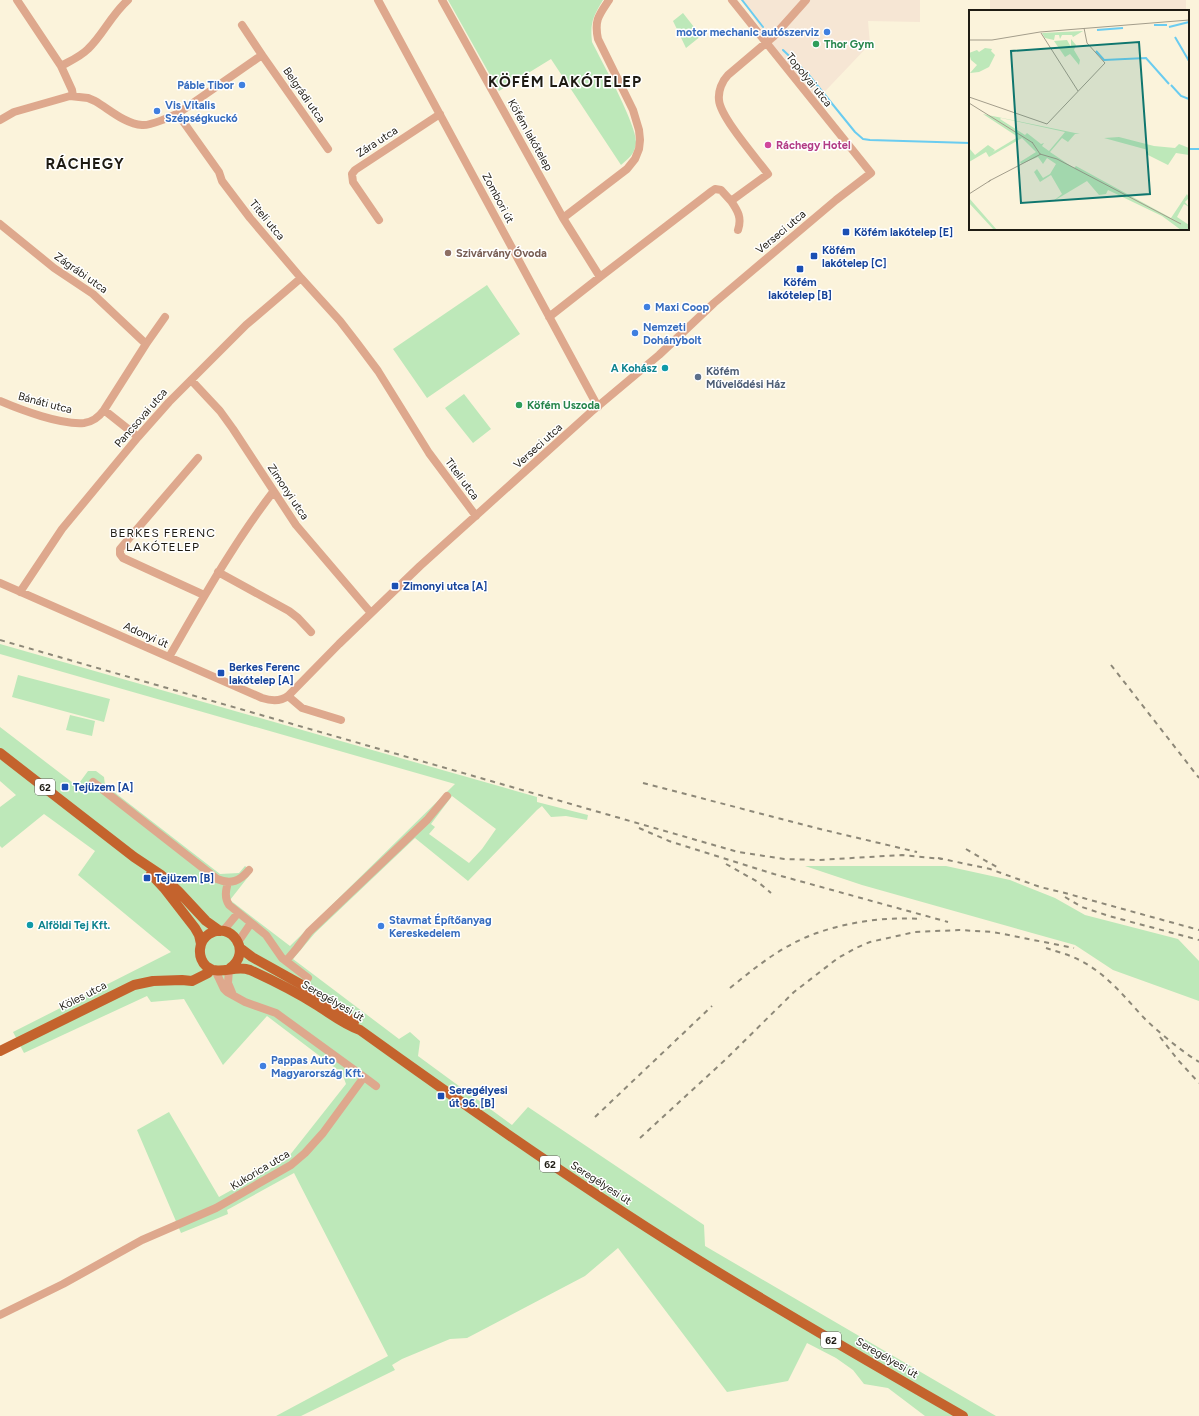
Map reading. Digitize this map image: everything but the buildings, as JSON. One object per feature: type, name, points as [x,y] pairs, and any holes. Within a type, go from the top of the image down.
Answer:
[{"type":"main road","name":"Seregélyesi út","points":[[0,753],[134,857],[165,878],[206,921],[222,931],[232,935],[239,945],[252,957],[294,980],[343,1013],[352,1020],[360,1030]]},
{"type":"main road","name":"Seregélyesi út","points":[[134,857],[164,888],[195,928],[199,935],[201,944],[200,951],[202,960]]},
{"type":"main road","points":[[201,944],[210,933],[222,931]]},
{"type":"main road","points":[[230,969],[239,958],[239,945]]},
{"type":"main road","points":[[182,980],[196,974],[202,960],[213,970]]},
{"type":"main road","name":"Seregélyesi út","points":[[213,970],[222,971],[230,969],[247,969],[299,995],[349,1026],[360,1030],[512,1138],[665,1239],[785,1313],[963,1416]]},
{"type":"main road","name":"Köles utca","points":[[0,1051],[134,985],[153,981],[192,981],[213,970]]},
{"type":"street","points":[[17,0],[61,66],[72,90],[73,96]]},
{"type":"street","points":[[61,66],[80,56],[88,49],[118,8],[128,0]]},
{"type":"street","name":"Zombori út","points":[[378,0],[598,407]]},
{"type":"street","name":"Köfém lakótelep","points":[[442,0],[563,218],[600,277]]},
{"type":"street","points":[[563,218],[627,169],[635,159],[639,149],[639,130],[632,110],[596,32],[597,18],[609,0]]},
{"type":"street","name":"Topolyai utca","points":[[732,0],[871,173]]},
{"type":"street","points":[[731,201],[768,174],[724,115],[719,100],[719,92],[724,79],[773,37],[806,0]]},
{"type":"street","name":"Belgrádi utca","points":[[242,25],[328,149]]},
{"type":"street","points":[[0,120],[14,112],[31,106],[73,96],[88,98],[134,124],[144,126],[180,112],[262,55]]},
{"type":"street","name":"Zára utca","points":[[379,220],[353,182],[352,174],[355,170],[440,114]]},
{"type":"street","name":"Titeli utca","points":[[173,116],[182,120],[219,172],[222,181],[250,218],[340,321],[357,343],[378,371],[429,453],[476,516]]},
{"type":"street","name":"Verseci utca","points":[[286,698],[420,566],[598,407],[659,355],[714,303],[836,200],[871,173]]},
{"type":"street","points":[[549,317],[715,189],[721,190],[731,201],[739,214],[740,222],[738,230]]},
{"type":"street","name":"Zágrábi utca","points":[[0,224],[54,268],[93,294],[146,344]]},
{"type":"street","name":"Pancsovai utca","points":[[20,592],[62,529],[138,437],[191,380],[246,325],[301,278]]},
{"type":"street","name":"Bánáti utca","points":[[0,401],[46,417],[75,423],[90,421],[100,415],[104,410],[165,317]]},
{"type":"street","name":"Zimonyi utca","points":[[191,380],[224,417],[249,452],[273,492],[296,525],[371,613]]},
{"type":"street","points":[[104,410],[138,437]]},
{"type":"street","points":[[198,458],[120,549],[120,554],[123,558],[204,595]]},
{"type":"street","points":[[169,657],[204,595],[243,532],[273,492]]},
{"type":"street","points":[[218,572],[289,610],[311,632]]},
{"type":"street","name":"Adonyi út","points":[[0,583],[262,698],[275,701],[286,698]]},
{"type":"street","points":[[286,698],[302,708],[341,720]]},
{"type":"street","points":[[94,782],[217,879],[228,882],[238,880],[249,870]]},
{"type":"street","points":[[286,961],[308,932],[427,820],[447,796]]},
{"type":"street","points":[[228,882],[226,900],[229,905],[266,936],[278,953],[286,961],[308,978]]},
{"type":"street","points":[[222,931],[238,913]]},
{"type":"street","points":[[239,945],[251,923]]},
{"type":"street","points":[[230,969],[228,983],[234,995]]},
{"type":"street","points":[[213,970],[224,989],[245,1002],[276,1013],[376,1086]]},
{"type":"street","name":"Kukorica utca","points":[[0,1315],[63,1284],[142,1240],[216,1208],[291,1165],[305,1154],[322,1134],[364,1077]]},
{"type":"shaded area","points":[[742,0],[920,0],[920,22],[868,21],[870,44],[812,105]]},
{"type":"shaded area","points":[[990,0],[1186,0],[1186,10],[990,10]]},
{"type":"green space","points":[[448,0],[603,0],[593,20],[591,29],[592,42],[618,93],[631,123],[636,143],[631,156],[621,165],[551,59],[499,91]]},
{"type":"green space","points":[[683,13],[701,36],[686,48],[673,21]]},
{"type":"green space","points":[[487,285],[520,334],[427,398],[393,349]]},
{"type":"green space","points":[[464,394],[491,429],[473,443],[445,408]]},
{"type":"green space","points":[[0,644],[537,797],[537,802],[588,815],[587,820],[566,816],[551,817],[542,806],[468,881],[415,838],[315,933],[293,959],[399,1039],[410,1032],[420,1041],[418,1056],[512,1125],[528,1107],[704,1225],[705,1246],[996,1416],[925,1416],[888,1388],[864,1384],[853,1370],[836,1358],[807,1343],[788,1381],[727,1392],[618,1248],[585,1276],[467,1338],[450,1339],[402,1359],[392,1365],[395,1370],[301,1416],[276,1416],[388,1356],[294,1173],[227,1210],[228,1214],[181,1233],[137,1130],[169,1112],[219,1197],[286,1160],[346,1084],[342,1073],[267,1016],[223,1065],[184,999],[151,1002],[147,996],[24,1053],[13,1032],[171,952],[78,875],[95,851],[44,814],[2,848],[0,846],[0,807],[16,795],[0,781],[0,727],[77,786],[88,771],[96,771],[104,777],[105,785],[220,874],[239,873],[245,866],[252,872],[230,900],[290,946],[455,784],[0,654]],"holes":[[[452,796],[496,829],[482,849],[469,863],[429,834],[435,827],[431,824]]]},
{"type":"green space","points":[[18,675],[110,699],[104,722],[12,697]]},
{"type":"green space","points":[[70,715],[95,721],[92,736],[66,730]]},
{"type":"green space","points":[[805,866],[946,866],[1010,880],[1055,898],[1085,915],[1178,939],[1199,961],[1199,1001],[1113,970],[1075,945],[862,885]]},
{"type":"waterway","points":[[742,0],[763,27]]},
{"type":"waterway","points":[[783,50],[808,74],[855,132],[863,139],[969,143]]},
{"type":"waterway","points":[[1189,149],[1199,149]]},
{"type":"railway","points":[[0,640],[738,852],[784,859],[819,860],[902,855],[942,859]]},
{"type":"railway","points":[[1111,665],[1199,778]]},
{"type":"railway","points":[[643,783],[820,829],[917,852]]},
{"type":"railway","points":[[639,828],[669,841],[774,874],[948,922]]},
{"type":"railway","points":[[966,849],[997,867]]},
{"type":"railway","points":[[938,858],[990,869],[1040,887],[1199,930]]},
{"type":"railway","points":[[726,864],[758,882],[771,893]]},
{"type":"railway","points":[[1065,897],[1082,907],[1109,916],[1199,940]]},
{"type":"railway","points":[[730,988],[775,954],[806,937],[822,931],[872,920],[906,918],[922,919]]},
{"type":"railway","points":[[640,1138],[725,1060],[794,992],[838,958],[856,948],[870,942],[915,932],[959,930],[993,932],[1074,948]]},
{"type":"railway","points":[[1046,948],[1078,960],[1101,974],[1117,988],[1152,1026],[1199,1062]]},
{"type":"railway","points":[[595,1117],[712,1006]]},
{"type":"railway","points":[[1160,1037],[1199,1083]]},
{"type":"place","name":"motor mechanic autószerviz","points":[[827,32]]},
{"type":"place","name":"Thor Gym","points":[[816,44]]},
{"type":"place","name":"Páble Tibor","points":[[242,85]]},
{"type":"place","name":"Vis Vitalis Szépségkuckó","points":[[157,111]]},
{"type":"place","name":"Ráchegy Hotel","points":[[768,145]]},
{"type":"place","name":"Köfém lakótelep [E]","points":[[846,232]]},
{"type":"place","name":"Szivárvány Óvoda","points":[[448,253]]},
{"type":"place","name":"Köfém lakótelep [C]","points":[[814,256]]},
{"type":"place","name":"Köfém lakótelep [B]","points":[[800,269]]},
{"type":"place","name":"Maxi Coop","points":[[647,307]]},
{"type":"place","name":"Nemzeti Dohánybolt","points":[[635,333]]},
{"type":"place","name":"A Kohász","points":[[665,368]]},
{"type":"place","name":"Köfém Művelődési Ház","points":[[698,377]]},
{"type":"place","name":"Köfém Uszoda","points":[[519,405]]},
{"type":"place","name":"Zimonyi utca [A]","points":[[395,586]]},
{"type":"place","name":"Berkes Ferenc lakótelep [A]","points":[[221,673]]},
{"type":"place","name":"Tejüzem [A]","points":[[65,787]]},
{"type":"place","name":"Tejüzem [B]","points":[[147,878]]},
{"type":"place","name":"Alföldi Tej Kft.","points":[[30,925]]},
{"type":"place","name":"Stavmat Építőanyag Kereskedelem","points":[[381,926]]},
{"type":"place","name":"Pappas Auto Magyarország Kft.","points":[[263,1066]]},
{"type":"place","name":"Seregélyesi út 96. [B]","points":[[441,1096]]},
{"type":"district","name":"KÖFÉM LAKÓTELEP","points":[[565,82]]},
{"type":"district","name":"RÁCHEGY","points":[[85,164]]},
{"type":"district","name":"BERKES FERENC LAKÓTELEP","points":[[163,540]]}]
